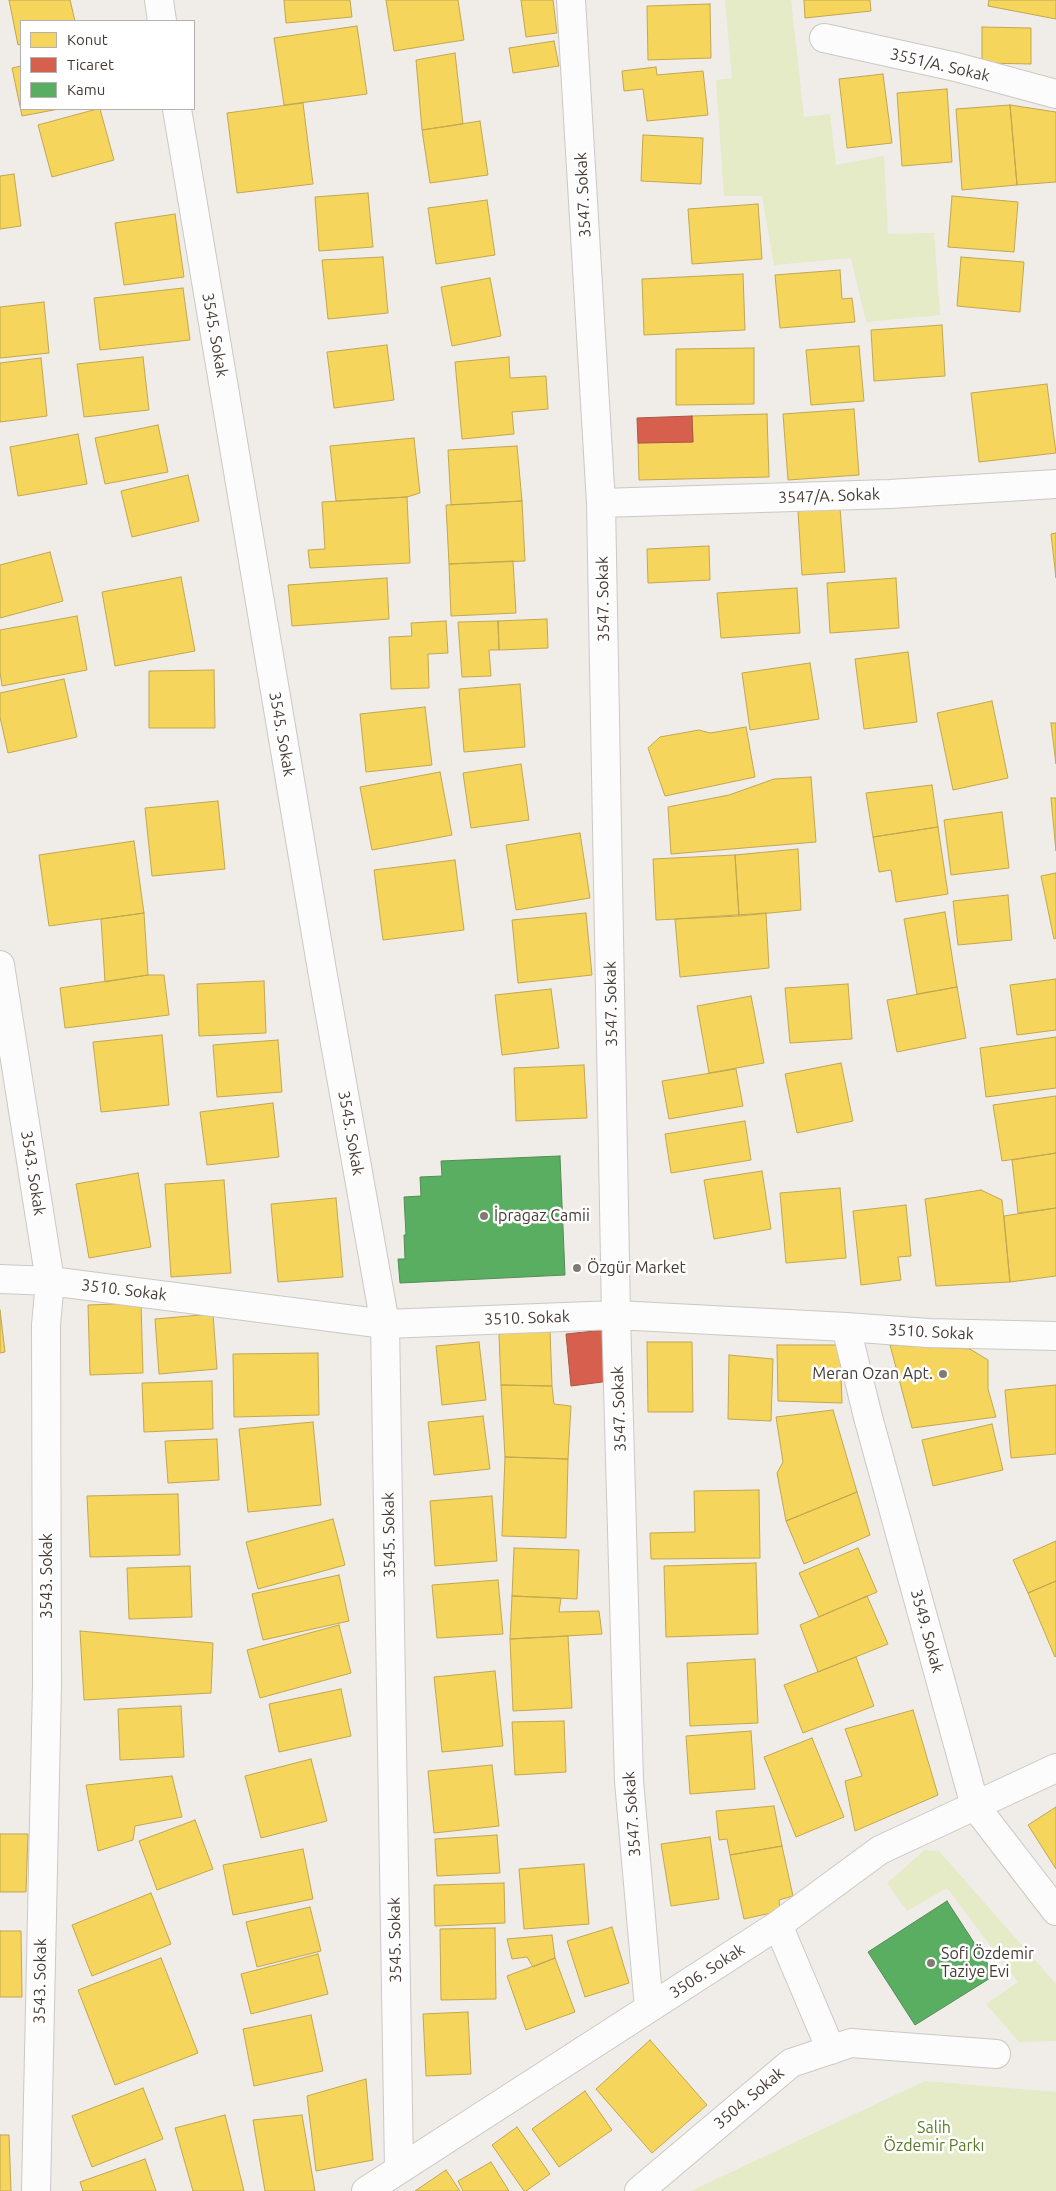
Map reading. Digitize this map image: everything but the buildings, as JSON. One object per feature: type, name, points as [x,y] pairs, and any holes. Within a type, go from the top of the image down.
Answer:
[{"type":"street","points":[[159,0],[162,20]]},
{"type":"street","name":"3547. Sokak","points":[[571,0],[601,503],[616,1315],[629,1781],[649,2008]]},
{"type":"street","name":"3551/A. Sokak","points":[[824,38],[956,67],[1056,94]]},
{"type":"street","name":"3545. Sokak","points":[[177,110],[322,970],[385,1324],[399,2169]]},
{"type":"street","name":"3547/A. Sokak","points":[[601,503],[890,494],[1056,484]]},
{"type":"street","name":"3543. Sokak","points":[[0,965],[50,1281],[46,1325],[47,1685],[36,2191]]},
{"type":"street","name":"3510. Sokak","points":[[0,1279],[50,1281],[385,1324],[616,1315],[928,1333],[1056,1336]]},
{"type":"street","name":"3549. Sokak","points":[[846,1327],[868,1417],[975,1806],[1056,1911]]},
{"type":"street","name":"3506. Sokak","points":[[366,2191],[778,1925],[880,1850],[1056,1768]]},
{"type":"street","points":[[778,1925],[831,2050]]},
{"type":"street","name":"3504. Sokak","points":[[639,2191],[791,2062],[851,2043],[996,2054]]},
{"type":"green space","points":[[725,0],[791,0],[804,117],[830,114],[836,165],[884,156],[888,234],[934,233],[940,315],[866,322],[851,258],[774,265],[762,196],[724,196],[716,80],[732,78]]},
{"type":"green space","points":[[925,1850],[939,1851],[1056,1984],[1056,2041],[1019,2042],[986,2004],[1018,1982],[947,1888],[907,1911],[887,1883]]},
{"type":"green space","name":"Salih Özdemir Parkı","points":[[925,2081],[1056,2092],[1056,2191],[691,2191]]},
{"type":"place","name":"İpragaz Camii","points":[[484,1216]]},
{"type":"place","name":"Özgür Market","points":[[577,1268]]},
{"type":"place","name":"Meran Ozan Apt.","points":[[943,1374]]},
{"type":"place","name":"Sofi Özdemir Taziye Evi","points":[[931,1963]]}]
